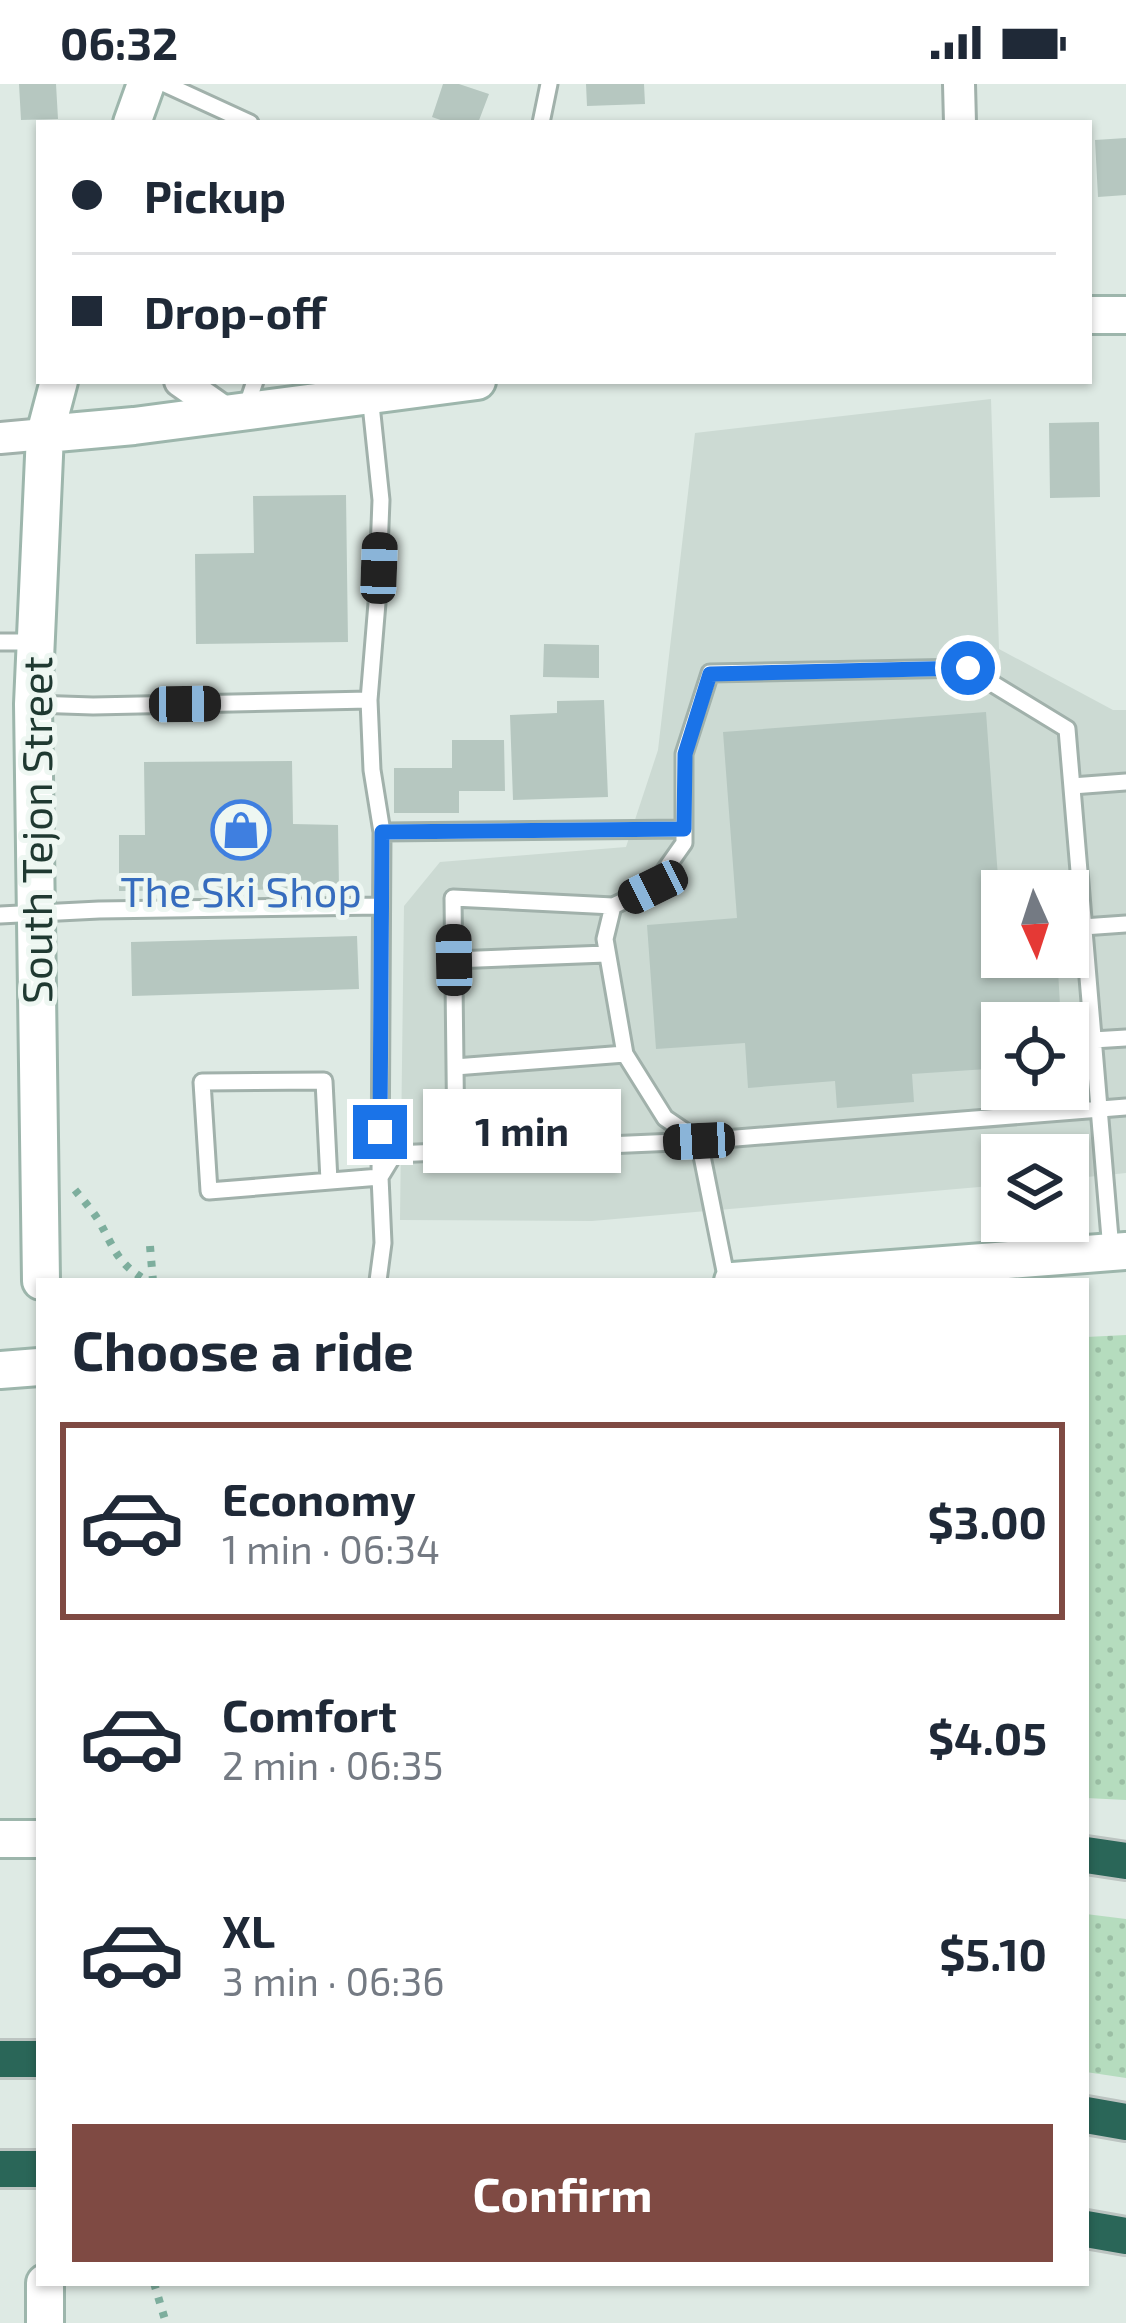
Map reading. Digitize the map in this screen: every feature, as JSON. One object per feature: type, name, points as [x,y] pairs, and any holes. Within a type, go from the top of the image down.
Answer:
[{"type":"highway","points":[[1089,1855],[1126,1861]]},
{"type":"highway","points":[[0,2059],[36,2059]]},
{"type":"highway","points":[[1089,2116],[1126,2122]]},
{"type":"highway","points":[[0,2169],[36,2169]]},
{"type":"highway","points":[[1089,2230],[1126,2236]]},
{"type":"main road","points":[[133,120],[146,84]]},
{"type":"main road","points":[[1092,316],[1126,315]]},
{"type":"main road","name":"South Tejon Street","points":[[41,1278],[40,1143],[18,914],[33,704],[18,642],[45,434],[58,384]]},
{"type":"main road","points":[[45,434],[242,402],[370,395],[454,384]]},
{"type":"main road","points":[[770,1278],[1119,1252]]},
{"type":"main road","points":[[0,1370],[36,1367]]},
{"type":"main road","points":[[0,1839],[36,1839]]},
{"type":"main road","points":[[45,2286],[45,2323]]},
{"type":"street","points":[[959,84],[960,120]]},
{"type":"street","points":[[189,384],[242,402]]},
{"type":"street","points":[[0,438],[45,434]]},
{"type":"lane","points":[[164,84],[243,120]]},
{"type":"lane","points":[[542,120],[549,84]]},
{"type":"lane","points":[[370,395],[381,500],[369,700],[382,832],[383,1243],[378,1278]]},
{"type":"lane","points":[[456,1150],[453,898],[613,907],[653,887],[684,843],[685,754],[710,674],[968,668],[1067,729],[1079,870]]},
{"type":"lane","points":[[33,704],[369,700]]},
{"type":"lane","points":[[1072,786],[1126,782]]},
{"type":"lane","points":[[382,832],[684,829]]},
{"type":"lane","points":[[18,914],[381,906]]},
{"type":"lane","points":[[613,907],[606,954],[625,1054],[665,1118],[699,1141],[729,1278]]},
{"type":"lane","points":[[1089,927],[1126,924]]},
{"type":"lane","points":[[454,960],[606,954]]},
{"type":"lane","points":[[1088,978],[1119,1252]]},
{"type":"lane","points":[[1093,1040],[1126,1038]]},
{"type":"lane","points":[[455,1067],[625,1054]]},
{"type":"lane","points":[[329,1181],[324,1081],[202,1082],[209,1191],[380,1177]]},
{"type":"lane","points":[[380,1177],[394,1154],[699,1141],[1126,1107]]},
{"type":"path","points":[[40,1143],[98,1219],[125,1268],[144,1278]]},
{"type":"path","points":[[150,1246],[150,1278]]},
{"type":"path","points":[[155,2286],[166,2323]]},
{"type":"shaded area","points":[[991,399],[999,649],[1113,710],[1126,710],[1126,1173],[1089,1177],[1089,1134],[981,1134],[981,1187],[592,1221],[400,1220],[404,906],[440,862],[626,847],[658,750],[695,433]]},
{"type":"green space","points":[[1126,1335],[1126,1800],[1089,1798],[1089,1337]]},
{"type":"green space","points":[[1089,1914],[1126,1919],[1126,2078],[1089,2072]]},
{"type":"building","points":[[19,84],[56,84],[58,119],[21,120]]},
{"type":"building","points":[[443,84],[489,94],[479,120],[432,117]]},
{"type":"building","points":[[586,84],[644,84],[645,104],[587,106]]},
{"type":"building","points":[[1126,138],[1126,195],[1098,197],[1095,140]]},
{"type":"building","points":[[1099,422],[1100,497],[1050,498],[1049,423]]},
{"type":"building","points":[[346,495],[348,642],[196,644],[195,554],[254,553],[253,496]]},
{"type":"building","points":[[544,644],[599,645],[599,678],[543,677]]},
{"type":"building","points":[[604,700],[608,797],[513,800],[510,715],[557,713],[557,701]]},
{"type":"building","points":[[986,712],[997,870],[981,870],[981,978],[1058,978],[1060,1002],[981,1002],[981,1069],[912,1074],[914,1102],[837,1108],[835,1081],[748,1088],[745,1043],[656,1049],[647,925],[737,918],[723,732]]},
{"type":"building","points":[[452,740],[504,740],[505,791],[459,791],[459,813],[394,813],[394,768],[452,768]]},
{"type":"building","name":"The Ski Shop","points":[[292,761],[293,824],[338,825],[339,889],[119,891],[119,835],[145,835],[144,762]]},
{"type":"building","points":[[357,936],[359,989],[132,996],[131,942]]},
{"type":"place","name":"The Ski Shop","points":[[241,830]]},
{"type":"route","points":[[380,1132],[382,832],[684,829],[685,754],[710,674],[968,668]]}]
